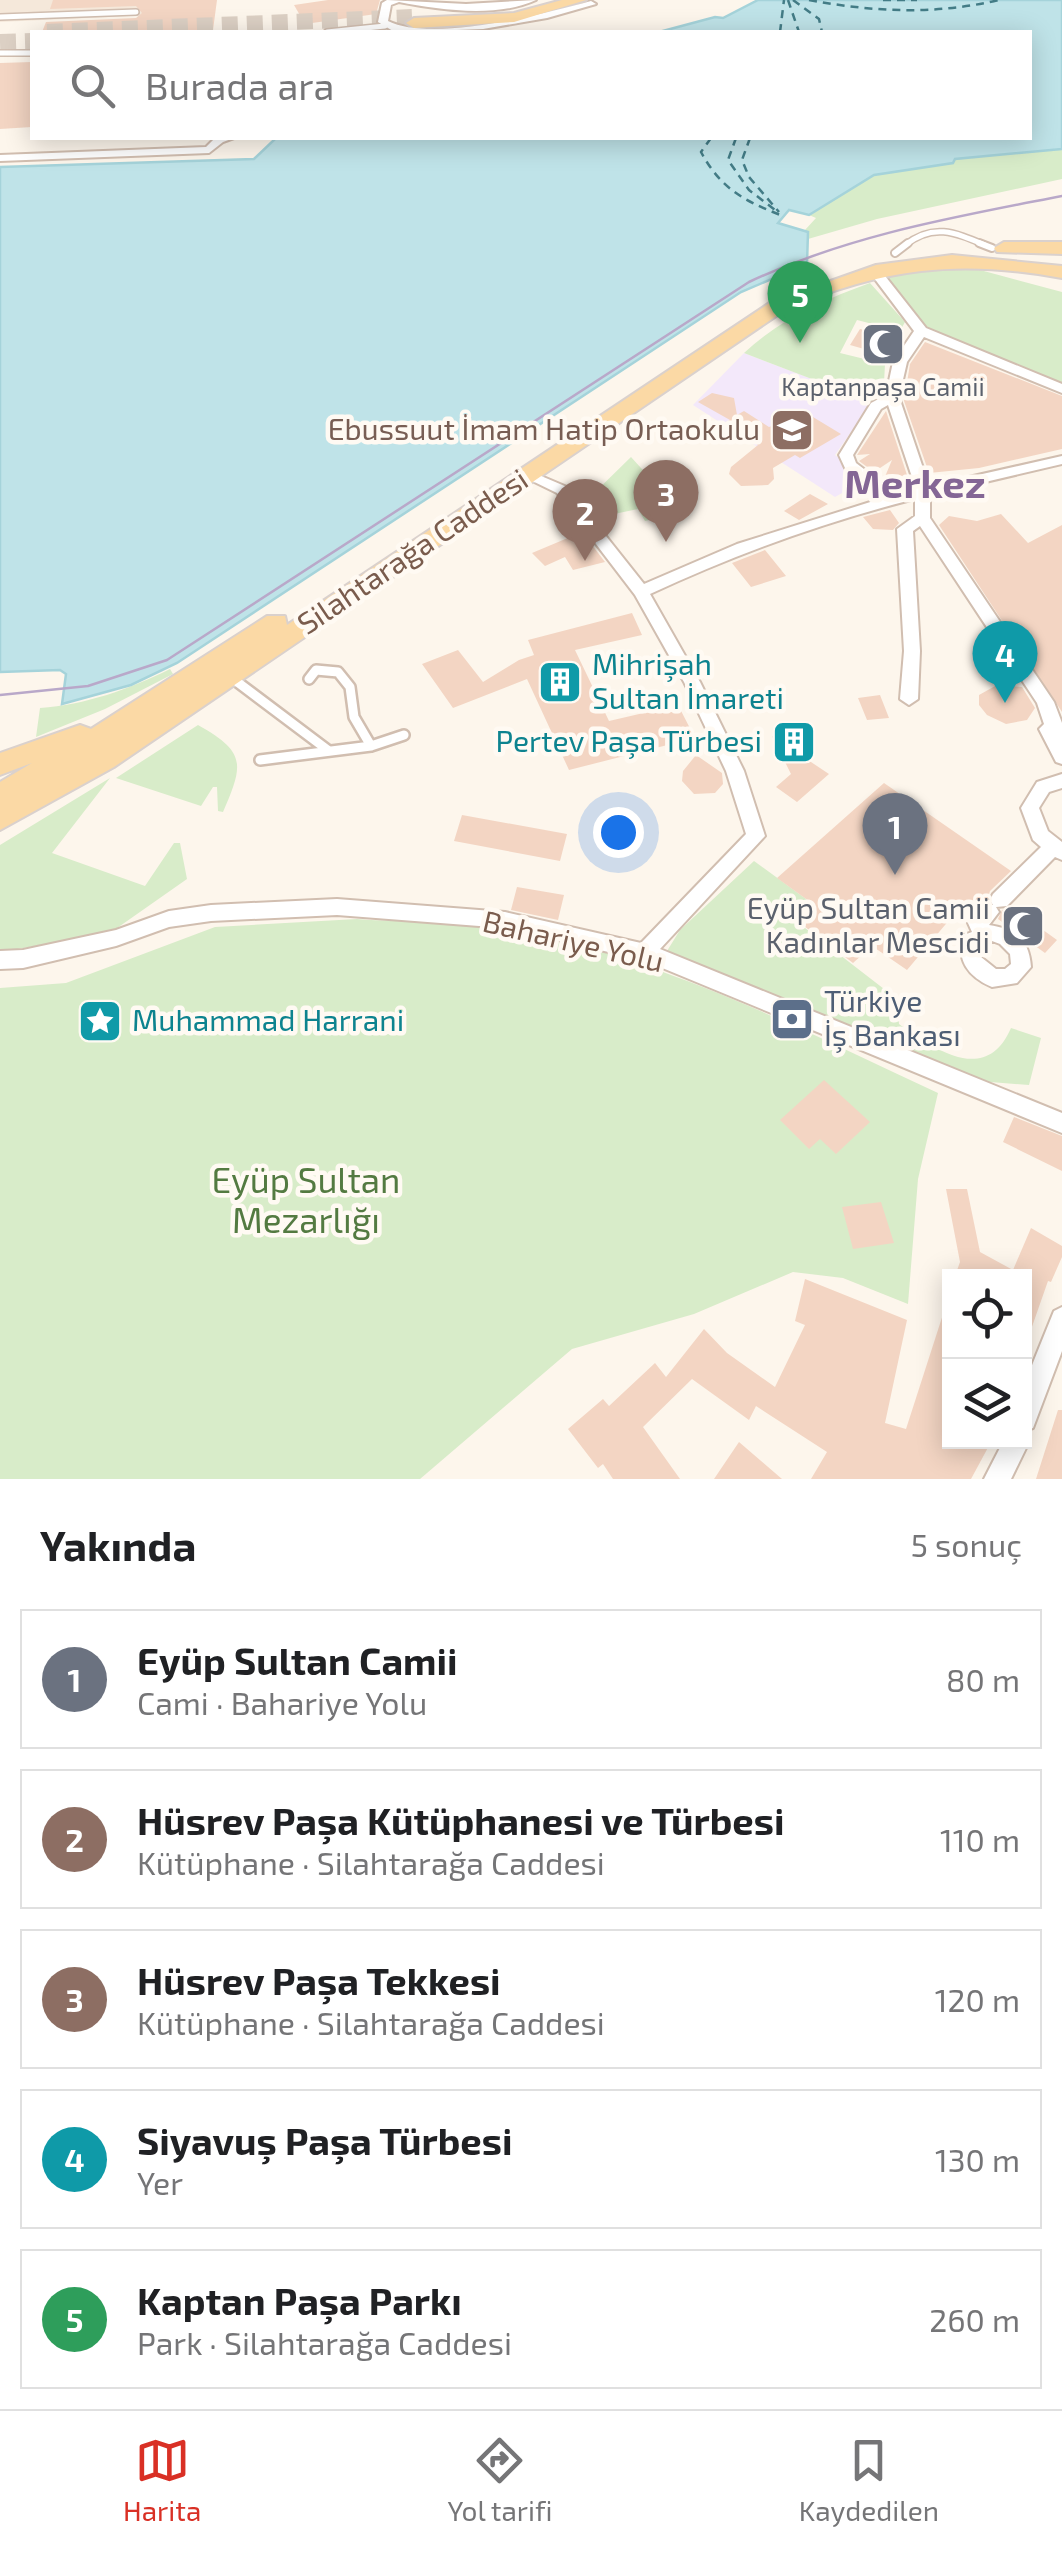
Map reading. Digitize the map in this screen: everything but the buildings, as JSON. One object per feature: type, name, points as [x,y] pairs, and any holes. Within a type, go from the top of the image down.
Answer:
[{"type":"main road","points":[[554,0],[492,13],[414,20],[514,17],[590,1]]},
{"type":"main road","name":"Silahtarağa Caddesi","points":[[0,796],[125,722],[760,300],[814,276],[894,254],[1062,248]]},
{"type":"main road","points":[[956,259],[1062,284]]},
{"type":"main road","name":"Silahtarağa Caddesi","points":[[0,820],[230,676],[763,315],[804,294],[874,270],[956,259],[1062,272]]},
{"type":"main road","points":[[0,764],[125,722]]},
{"type":"main road","points":[[0,836],[22,822],[54,789]]},
{"type":"street","points":[[397,30],[384,26],[387,3],[399,0],[431,8],[474,8],[531,0]]},
{"type":"street","points":[[457,0],[474,8]]},
{"type":"street","points":[[480,30],[590,1]]},
{"type":"street","points":[[538,30],[590,1]]},
{"type":"street","points":[[0,158],[209,150],[219,140]]},
{"type":"street","points":[[874,270],[921,331],[1062,389]]},
{"type":"street","points":[[921,331],[900,362],[892,397],[923,489],[922,518],[1045,702],[1062,757]]},
{"type":"street","points":[[892,397],[876,406],[846,450],[846,460],[893,498]]},
{"type":"street","points":[[641,592],[692,567],[893,498],[1061,462]]},
{"type":"street","points":[[527,475],[562,490],[641,592],[692,682],[735,771],[756,836],[645,952]]},
{"type":"street","points":[[909,699],[912,651],[905,529],[922,518]]},
{"type":"street","points":[[982,934],[978,922],[1058,849],[1040,835],[1030,808],[1043,787],[1062,781]]},
{"type":"street","name":"Bahariye Yolu","points":[[0,960],[23,959],[116,938],[182,917],[337,907],[506,920],[645,952],[1062,1123]]},
{"type":"street","points":[[1032,1398],[1062,1319]]},
{"type":"street","points":[[997,1479],[1012,1449]]},
{"type":"lane","points":[[0,17],[136,12]]},
{"type":"lane","points":[[346,30],[384,26]]},
{"type":"lane","points":[[0,53],[30,53]]},
{"type":"lane","points":[[309,679],[316,670],[338,672],[350,687],[354,717],[371,746]]},
{"type":"lane","points":[[230,676],[329,751]]},
{"type":"lane","points":[[260,760],[371,746],[404,735]]},
{"type":"shaded area","points":[[0,0],[180,0],[172,14],[0,22]]},
{"type":"shaded area","name":"Ebussuut İmam Hatip Ortaokulu","points":[[744,353],[872,402],[835,455],[867,479],[835,497],[693,405]]},
{"type":"green space","points":[[1062,149],[1062,179],[877,219],[808,239],[805,230],[816,218],[809,215],[874,175],[952,163],[955,159]]},
{"type":"green space","points":[[947,266],[969,267],[1062,292],[1062,385],[917,332],[881,276]]},
{"type":"green space","points":[[870,283],[905,322],[900,331],[857,320],[840,353],[885,364],[884,383],[872,402],[744,353],[804,311]]},
{"type":"green space","points":[[631,457],[681,512],[645,521],[638,509],[595,518],[585,502]]},
{"type":"green space","points":[[170,669],[173,674],[105,709],[36,737],[40,708],[107,695]]},
{"type":"green space","points":[[198,725],[225,743],[236,761],[235,782],[223,812],[218,811],[217,787],[213,787],[201,806],[116,778]]},
{"type":"green space","points":[[110,778],[52,853],[145,886],[174,843],[180,843],[187,879],[110,933],[0,952],[0,845]]},
{"type":"green space","points":[[754,861],[813,904],[796,921],[897,999],[899,1024],[928,1043],[943,1052],[974,1059],[1000,1046],[1011,1028],[1041,1038],[1029,1085],[978,1081],[667,951],[680,930]]},
{"type":"green space","name":"Eyüp Sultan Mezarlığı","points":[[357,919],[499,927],[627,960],[733,999],[938,1093],[918,1179],[908,1304],[843,1278],[793,1272],[694,1314],[572,1349],[420,1479],[0,1479],[0,988],[66,983],[215,927]]},
{"type":"water","points":[[758,0],[1062,0],[1062,149],[955,159],[953,163],[874,175],[809,215],[789,210],[778,223],[808,232],[807,264],[741,292],[177,663],[131,685],[62,704],[66,674],[60,670],[0,672],[0,167],[254,159],[274,140],[1032,140],[1032,30],[666,30],[723,18]]},
{"type":"ferry route","points":[[780,30],[784,0]]},
{"type":"ferry route","points":[[788,0],[798,30]]},
{"type":"ferry route","points":[[793,0],[819,19],[822,30]]},
{"type":"ferry route","points":[[809,0],[904,10],[999,0]]},
{"type":"ferry route","points":[[883,0],[917,0]]},
{"type":"ferry route","points":[[710,140],[701,152],[725,185],[783,216]]},
{"type":"ferry route","points":[[735,140],[728,160],[749,190],[779,213]]},
{"type":"ferry route","points":[[749,140],[742,160],[749,177],[779,212]]},
{"type":"tunnel","points":[[96,30],[412,17]]},
{"type":"tunnel","points":[[0,42],[30,41]]},
{"type":"tram line","points":[[0,695],[88,686],[167,660],[749,282],[864,240],[1062,196]]},
{"type":"place","name":"Kaptan Paşa Parkı","points":[[800,343]]},
{"type":"place","name":"Kaptanpaşa Camii","points":[[883,344]]},
{"type":"place","name":"Ebussuut İmam Hatip Ortaokulu","points":[[792,430]]},
{"type":"place","name":"Hüsrev Paşa Tekkesi","points":[[666,542]]},
{"type":"place","name":"Hüsrev Paşa Kütüphanesi ve Türbesi","points":[[585,561]]},
{"type":"place","name":"Mihrişah Sultan İmareti","points":[[560,682]]},
{"type":"place","name":"Siyavuş Paşa Türbesi","points":[[1005,703]]},
{"type":"place","name":"Pertev Paşa Türbesi","points":[[794,742]]},
{"type":"place","name":"Eyüp Sultan Camii","points":[[895,875]]},
{"type":"place","name":"Eyüp Sultan Camii Kadınlar Mescidi","points":[[1023,926]]},
{"type":"place","name":"Türkiye İş Bankası","points":[[792,1019]]},
{"type":"place","name":"Muhammad Harrani","points":[[100,1021]]},
{"type":"district","name":"Merkez","points":[[915,484]]}]
